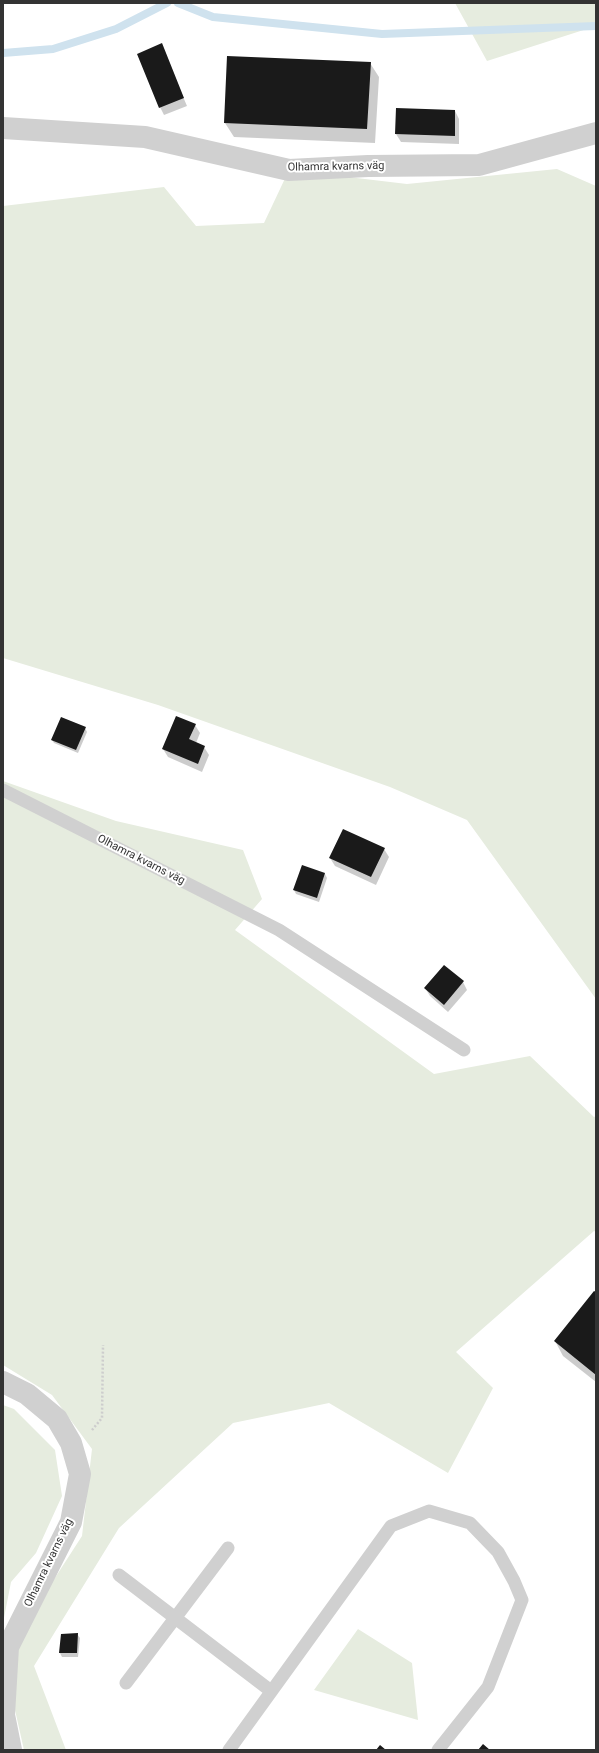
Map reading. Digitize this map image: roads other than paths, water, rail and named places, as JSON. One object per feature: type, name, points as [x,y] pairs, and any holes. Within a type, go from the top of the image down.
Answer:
[{"type":"street","name":"Olhamra kvarns väg","points":[[3,128],[145,137],[289,170],[368,166],[479,165],[596,133]]},
{"type":"street","name":"Olhamra kvarns väg","points":[[3,1382],[27,1394],[57,1420],[71,1443],[80,1474],[71,1522],[8,1646],[4,1715],[11,1750]]},
{"type":"lane","name":"Olhamra kvarns väg","points":[[3,790],[279,930],[464,1050]]},
{"type":"lane","points":[[229,1750],[391,1526],[429,1511],[470,1523],[498,1552],[514,1581],[522,1600],[488,1687],[438,1750]]},
{"type":"lane","points":[[126,1683],[228,1548]]},
{"type":"lane","points":[[120,1575],[271,1691]]},
{"type":"waterway","points":[[3,53],[53,49],[116,29],[167,3]]},
{"type":"waterway","points":[[178,3],[213,17],[382,34],[596,26]]}]
